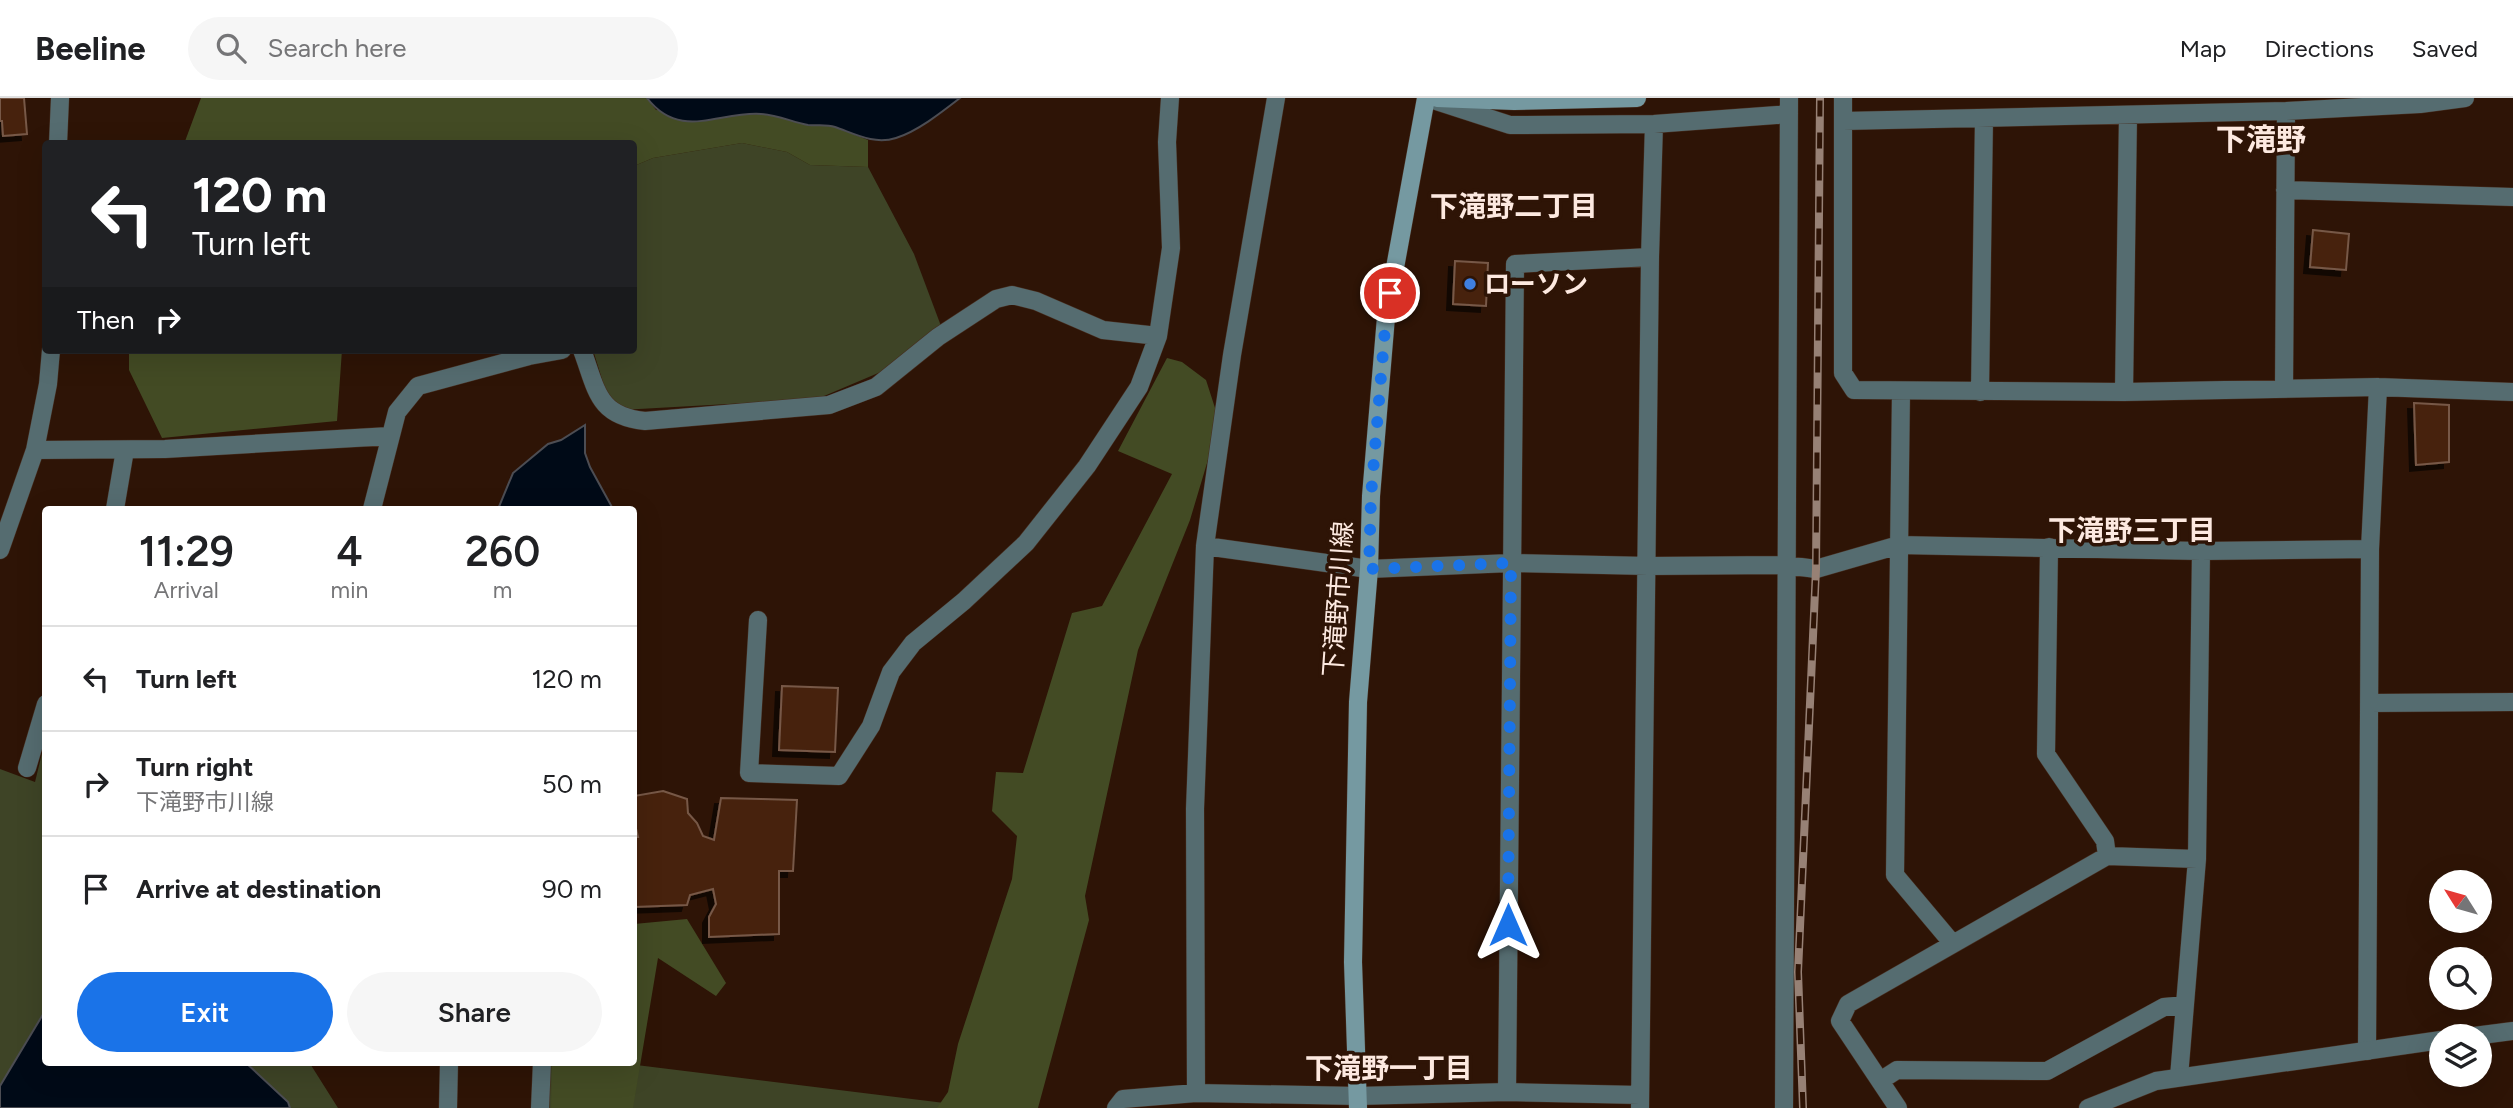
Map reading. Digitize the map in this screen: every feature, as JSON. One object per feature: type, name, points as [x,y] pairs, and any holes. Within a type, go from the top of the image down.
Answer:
[{"type":"main road","name":"下滝野市川線","points":[[1358,1102],[1353,962],[1358,716],[1369,569],[1371,496],[1386,317],[1427,98]]},
{"type":"main road","points":[[1437,98],[1514,102],[1637,98]]},
{"type":"street","points":[[58,140],[61,98]]},
{"type":"street","points":[[758,620],[749,773],[839,776],[871,726],[891,672],[914,643],[1026,543],[1087,466],[1139,387],[1158,336],[1171,248],[1167,142],[1170,98]]},
{"type":"street","points":[[1196,1093],[1195,809],[1205,546],[1232,355],[1276,98]]},
{"type":"street","points":[[1427,98],[1510,125],[1654,124],[1789,106],[1784,1108]]},
{"type":"street","points":[[1843,98],[1843,373],[1854,390],[2124,392],[2378,387],[2513,392]]},
{"type":"street","points":[[1843,121],[2286,111],[2420,104],[2465,98]]},
{"type":"street","points":[[2284,388],[2286,111]]},
{"type":"street","points":[[2124,392],[2129,115]]},
{"type":"street","points":[[1980,392],[1984,118]]},
{"type":"street","points":[[1116,1108],[1122,1099],[1196,1093],[1251,1101],[1358,1102],[1451,1101],[1507,1092],[1640,1102],[1654,124]]},
{"type":"street","points":[[2285,190],[2513,197]]},
{"type":"street","points":[[1507,1092],[1515,264],[1650,257]]},
{"type":"street","points":[[583,354],[602,404],[625,419],[645,421],[828,405],[876,387],[938,337],[996,299],[1012,295],[1035,301],[1103,330],[1158,336]]},
{"type":"street","points":[[0,550],[35,450],[48,384],[51,354]]},
{"type":"street","points":[[373,506],[397,412],[418,386],[540,354]]},
{"type":"street","points":[[2367,1051],[2370,549],[2378,387]]},
{"type":"street","points":[[1901,391],[1895,874],[1953,944]]},
{"type":"street","points":[[35,450],[125,450],[390,436]]},
{"type":"street","points":[[116,506],[125,450]]},
{"type":"street","points":[[1205,546],[1369,569],[1511,563],[1786,565],[1816,569],[1899,545],[2201,551],[2370,549]]},
{"type":"street","points":[[2049,547],[2046,754],[2105,841],[2107,856]]},
{"type":"street","points":[[2179,1077],[2197,859],[2201,551]]},
{"type":"street","points":[[2369,703],[2513,702]]},
{"type":"street","points":[[27,768],[42,717]]},
{"type":"street","points":[[1898,1108],[1840,1021],[1848,1004],[2107,856],[2197,859]]},
{"type":"street","points":[[1880,1082],[1897,1070],[2047,1071],[2164,1007],[2185,1005]]},
{"type":"street","points":[[2492,1034],[2513,1031]]},
{"type":"street","points":[[2088,1108],[2156,1081],[2429,1043]]},
{"type":"street","points":[[447,1108],[449,1066]]},
{"type":"street","points":[[540,1108],[542,1066]]},
{"type":"green space","points":[[201,98],[647,98],[656,110],[759,114],[832,126],[868,140],[868,167],[810,165],[787,152],[742,143],[653,158],[637,165],[637,140],[185,140]]},
{"type":"green space","points":[[742,143],[787,152],[810,165],[868,167],[914,254],[941,326],[883,371],[817,399],[621,410],[609,402],[594,354],[637,354],[637,165],[653,158]]},
{"type":"green space","points":[[129,354],[342,354],[337,421],[162,438],[129,370]]},
{"type":"green space","points":[[1167,358],[1182,362],[1206,380],[1216,411],[1213,443],[1190,520],[1138,650],[1085,896],[1089,920],[1038,1108],[937,1108],[948,1092],[958,1044],[1012,879],[1017,836],[992,811],[996,772],[1023,773],[1072,613],[1102,606],[1172,474],[1118,451]]},
{"type":"green space","points":[[42,753],[42,1066],[312,1066],[338,1108],[0,1108],[0,769],[35,782]]},
{"type":"green space","points":[[687,919],[726,983],[716,996],[658,958],[633,1108],[551,1108],[552,1066],[637,1066],[637,924]]},
{"type":"green space","points":[[637,1065],[985,1108],[540,1108],[542,1066]]},
{"type":"shaded area","points":[[647,98],[960,98],[913,131],[896,138],[880,140],[865,138],[832,126],[808,125],[761,114],[686,121],[660,111]]},
{"type":"shaded area","points":[[585,425],[585,453],[611,506],[499,506],[513,473],[548,444],[561,440]]},
{"type":"shaded area","points":[[42,1016],[42,1066],[249,1066],[288,1102],[290,1108],[0,1108],[0,1086]]},
{"type":"building","points":[[0,98],[24,98],[27,134],[3,136]]},
{"type":"building","points":[[2313,230],[2349,234],[2346,270],[2310,267]]},
{"type":"building","name":"ローソン","points":[[1455,261],[1488,263],[1486,306],[1453,304]]},
{"type":"building","points":[[2414,403],[2449,405],[2449,462],[2416,465]]},
{"type":"building","points":[[782,686],[838,688],[835,752],[779,750]]},
{"type":"building","points":[[663,791],[687,799],[688,813],[703,836],[714,840],[721,798],[797,800],[793,871],[779,871],[779,934],[709,937],[709,917],[716,904],[713,889],[690,895],[687,905],[637,907],[637,795]]},
{"type":"railway","points":[[1803,1108],[1798,972],[1816,569],[1820,98]]},
{"type":"place","name":"ローソン","points":[[1470,284]]},
{"type":"district","name":"下滝野","points":[[2261,139]]},
{"type":"district","name":"下滝野二丁目","points":[[1514,206]]},
{"type":"district","name":"下滝野三丁目","points":[[2132,530]]},
{"type":"district","name":"下滝野一丁目","points":[[1389,1068]]},
{"type":"route","points":[[1390,293],[1371,496],[1369,569],[1511,563],[1508,925]]}]
